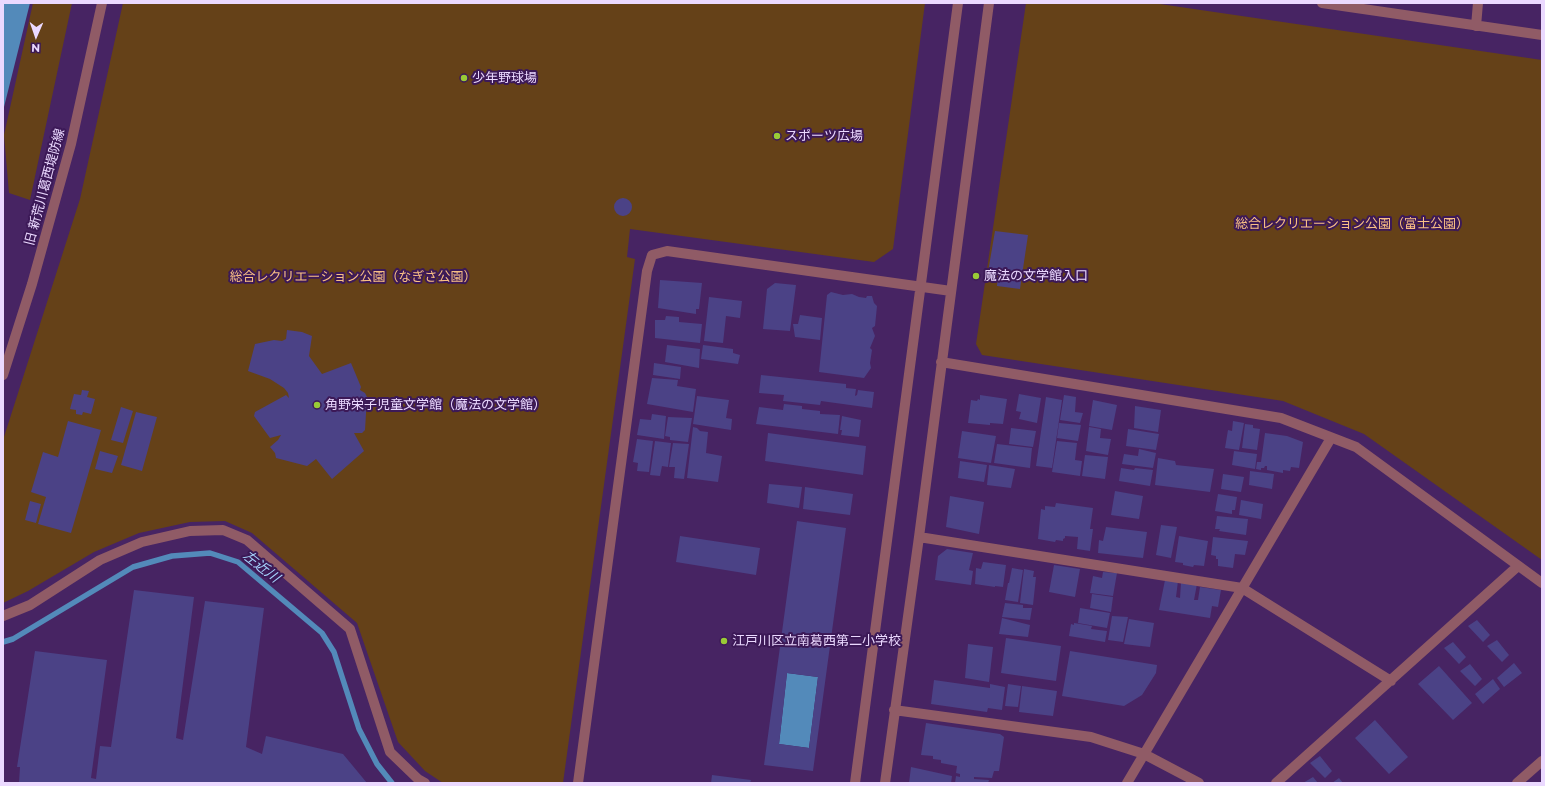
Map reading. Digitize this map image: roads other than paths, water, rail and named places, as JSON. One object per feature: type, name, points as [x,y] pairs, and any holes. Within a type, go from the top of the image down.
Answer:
[{"type":"street","name":"旧 新荒川葛西堤防線","points":[[3,375],[32,284],[71,144],[102,3]]},
{"type":"street","points":[[855,783],[958,3]]},
{"type":"street","points":[[885,783],[989,3]]},
{"type":"street","points":[[1322,3],[1542,35]]},
{"type":"street","points":[[1476,26],[1478,3]]},
{"type":"street","points":[[578,783],[647,271],[652,255],[667,251],[951,292]]},
{"type":"street","points":[[941,362],[1281,418],[1356,447],[1542,582]]},
{"type":"street","points":[[1127,783],[1331,438]]},
{"type":"street","points":[[3,616],[30,605],[100,560],[142,542],[190,531],[223,530],[247,540],[350,629],[390,752],[418,779],[425,783]]},
{"type":"street","points":[[919,537],[1242,588],[1391,681]]},
{"type":"street","points":[[1276,783],[1518,566]]},
{"type":"street","points":[[894,710],[1091,737],[1144,754],[1199,783]]},
{"type":"street","points":[[1518,783],[1542,761]]},
{"type":"water","points":[[3,3],[30,3],[3,111]]},
{"type":"water","points":[[787,673],[818,677],[809,748],[779,744]]},
{"type":"waterway","name":"左近川","points":[[3,642],[13,639],[133,567],[172,556],[210,553],[238,562],[322,633],[334,652],[359,729],[377,764],[392,783]]},
{"type":"place","name":"少年野球場","points":[[464,78]]},
{"type":"place","name":"スポーツ広場","points":[[777,136]]},
{"type":"place","name":"魔法の文学館入口","points":[[976,276]]},
{"type":"place","name":"角野栄子児童文学館（魔法の文学館）","points":[[317,405]]},
{"type":"place","name":"江戸川区立南葛西第二小学校","points":[[724,641]]},
{"type":"park label","name":"総合レクリエーション公園（富士公園）","points":[[1352,224]]},
{"type":"park label","name":"総合レクリエーション公園（なぎさ公園）","points":[[353,277]]}]
